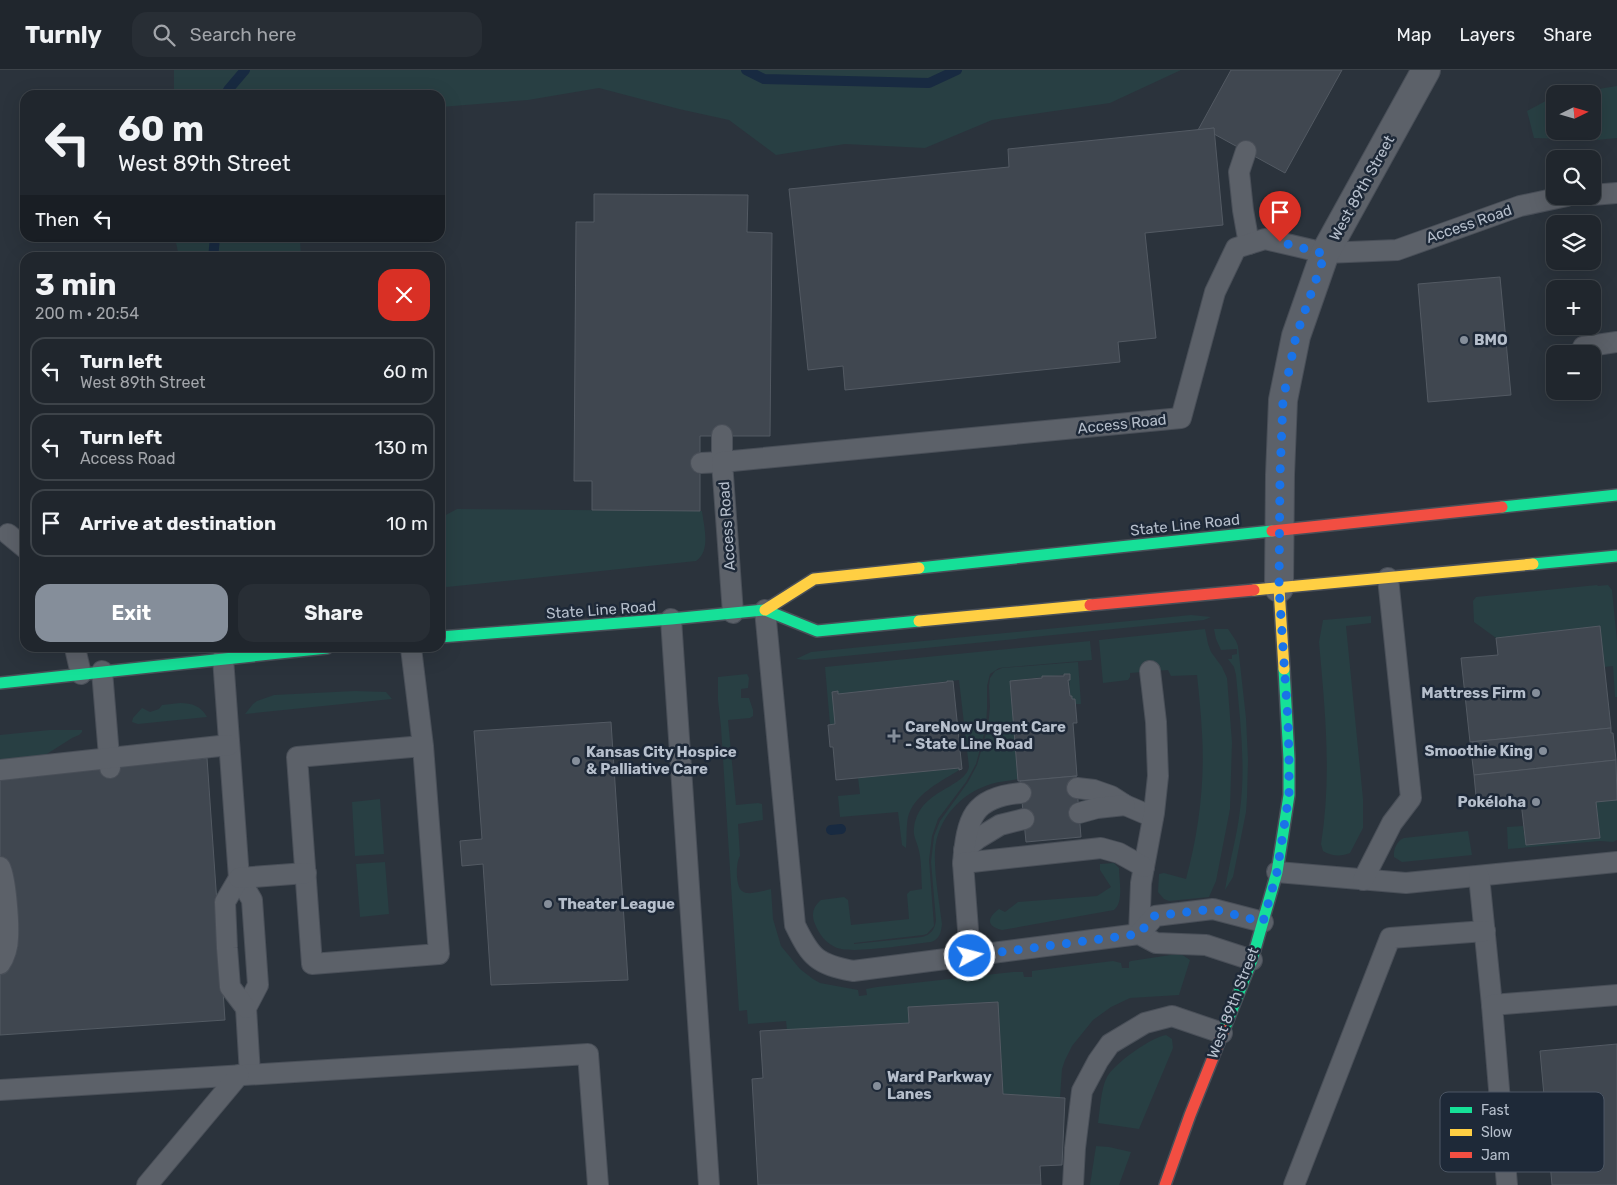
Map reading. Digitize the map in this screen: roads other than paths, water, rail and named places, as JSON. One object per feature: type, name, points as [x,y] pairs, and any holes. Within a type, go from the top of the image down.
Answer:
[{"type":"main road","name":"State Line Road","points":[[445,637],[765,610],[814,579],[1617,495]]},
{"type":"main road","name":"State Line Road","points":[[765,610],[817,631],[1617,556]]},
{"type":"main road","name":"West 89th Street","points":[[1165,1185],[1190,1115],[1252,960],[1277,872],[1289,795],[1289,759],[1279,588]]},
{"type":"main road","points":[[0,683],[286,652]]},
{"type":"street","name":"West 89th Street","points":[[1279,588],[1283,400],[1296,336],[1325,254],[1426,70]]},
{"type":"lane","points":[[1246,151],[1239,172],[1242,210],[1249,244]]},
{"type":"lane","points":[[1601,194],[1617,193]]},
{"type":"lane","name":"Access Road","points":[[733,613],[722,462],[1181,418],[1215,292],[1236,248],[1265,238],[1325,254],[1397,250],[1520,206],[1546,201]]},
{"type":"lane","points":[[1597,345],[1617,342]]},
{"type":"lane","points":[[700,463],[722,462],[722,436]]},
{"type":"lane","points":[[8,534],[20,544]]},
{"type":"lane","points":[[1363,880],[1392,823],[1411,798],[1388,578]]},
{"type":"lane","points":[[765,610],[795,925],[804,944],[814,958],[832,967],[853,972],[1139,934],[1156,943],[1206,945],[1252,960]]},
{"type":"lane","points":[[671,619],[710,1185]]},
{"type":"lane","points":[[76,652],[81,674]]},
{"type":"lane","points":[[411,652],[423,746],[438,954],[312,964],[297,756],[423,746]]},
{"type":"lane","points":[[147,1185],[245,1075],[246,1008],[258,985],[252,900],[239,878],[224,658]]},
{"type":"lane","points":[[102,671],[110,763]]},
{"type":"lane","points":[[1139,934],[1141,883],[1158,776],[1158,754],[1150,671]]},
{"type":"lane","points":[[0,770],[110,763],[229,745]]},
{"type":"lane","points":[[1077,788],[1094,790],[1111,796],[1125,805],[1153,817]]},
{"type":"lane","points":[[970,956],[964,856],[969,822],[976,810],[983,804],[1006,794],[1021,793]]},
{"type":"lane","points":[[1079,813],[1097,808],[1125,805]]},
{"type":"lane","points":[[964,856],[977,839],[1000,826],[1024,819]]},
{"type":"lane","points":[[964,856],[1101,848],[1119,854],[1144,867]]},
{"type":"lane","points":[[1277,872],[1406,884],[1617,862]]},
{"type":"lane","points":[[0,867],[5,883],[8,938],[4,959],[0,964]]},
{"type":"lane","points":[[239,878],[306,873]]},
{"type":"lane","points":[[1479,876],[1499,1092]]},
{"type":"lane","points":[[239,878],[225,902],[226,930],[230,987],[246,1008]]},
{"type":"lane","points":[[1139,934],[1154,916],[1213,909],[1263,922]]},
{"type":"lane","points":[[1294,1185],[1390,938],[1484,931]]},
{"type":"lane","points":[[1492,1005],[1617,995]]},
{"type":"lane","points":[[1073,1185],[1075,1148],[1082,1091],[1098,1061],[1110,1044],[1145,1023],[1172,1016],[1222,1033]]},
{"type":"lane","points":[[0,1090],[588,1054],[598,1185]]},
{"type":"lane","points":[[1506,1172],[1507,1185]]},
{"type":"waterway","points":[[228,90],[245,70]]},
{"type":"waterway","points":[[746,70],[764,79],[929,83],[957,70]]},
{"type":"waterway","points":[[214,252],[215,242]]},
{"type":"waterway","points":[[831,830],[841,829]]},
{"type":"place","name":"BMO","points":[[1464,340]]},
{"type":"place","name":"Mattress Firm","points":[[1536,693]]},
{"type":"place","name":"CareNow Urgent Care - State Line Road","points":[[894,736]]},
{"type":"place","name":"Smoothie King","points":[[1543,751]]},
{"type":"place","name":"Kansas City Hospice & Palliative Care","points":[[576,761]]},
{"type":"place","name":"Pokéloha","points":[[1536,802]]},
{"type":"place","name":"Theater League","points":[[548,904]]},
{"type":"place","name":"Ward Parkway Lanes","points":[[877,1086]]}]
